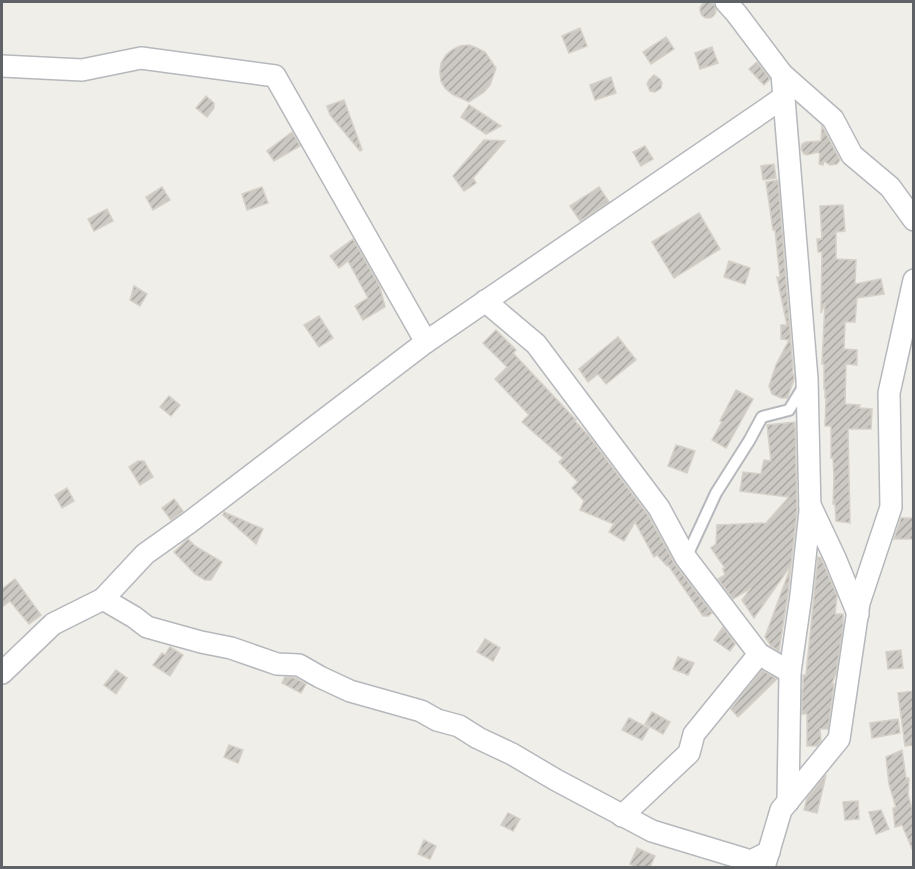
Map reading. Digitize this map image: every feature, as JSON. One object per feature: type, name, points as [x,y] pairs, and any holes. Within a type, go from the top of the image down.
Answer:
[{"type":"street","points":[[726,2],[782,74],[833,119],[852,155],[890,187],[914,220]]},
{"type":"street","points":[[2,66],[82,70],[141,58],[275,76],[426,342]]},
{"type":"street","points":[[782,74],[807,379],[810,503],[801,595],[790,672],[788,801]]},
{"type":"street","points":[[2,673],[53,624],[103,599],[145,554],[426,342],[784,97]]},
{"type":"street","points":[[103,599],[147,627],[231,648],[277,664],[298,665],[350,691],[421,711],[437,720],[459,726],[652,831],[751,861],[767,860],[781,810],[839,739],[860,603],[891,507],[889,393],[914,280]]},
{"type":"street","points":[[485,301],[536,344],[658,508],[686,558],[759,654],[790,672]]},
{"type":"street","points":[[810,503],[858,614]]},
{"type":"street","points":[[622,816],[689,753],[694,734],[759,654]]},
{"type":"lane","points":[[686,558],[716,493],[762,417],[789,410],[807,379]]},
{"type":"building","points":[[705,2],[711,2],[716,10],[714,16],[705,18],[700,13],[700,7]]},
{"type":"building","points":[[580,28],[587,46],[569,53],[562,36]]},
{"type":"building","points":[[666,37],[674,49],[651,64],[643,52]]},
{"type":"building","points":[[469,45],[485,52],[496,68],[490,85],[469,102],[445,88],[440,72],[441,63],[446,55],[460,46]]},
{"type":"building","points":[[712,47],[718,63],[700,69],[695,53]]},
{"type":"building","points":[[757,62],[770,79],[764,85],[749,69]]},
{"type":"building","points":[[654,75],[662,83],[661,88],[655,92],[650,91],[647,84]]},
{"type":"building","points":[[611,77],[616,93],[595,100],[590,85]]},
{"type":"building","points":[[206,96],[214,103],[214,108],[207,117],[196,108]]},
{"type":"building","points":[[344,100],[362,150],[360,151],[330,115],[327,106]]},
{"type":"building","points":[[469,105],[501,126],[486,134],[461,117]]},
{"type":"building","points":[[822,126],[840,160],[837,164],[830,165],[824,161],[823,165],[819,164],[820,154],[818,152],[807,155],[801,149],[802,144],[806,142],[821,141]]},
{"type":"building","points":[[292,132],[300,146],[274,161],[267,151]]},
{"type":"building","points":[[484,140],[505,141],[473,178],[476,183],[464,191],[453,176]]},
{"type":"building","points":[[645,146],[653,159],[641,166],[633,152]]},
{"type":"building","points":[[774,164],[776,178],[763,180],[761,166]]},
{"type":"building","points":[[778,180],[792,373],[794,374],[787,398],[772,394],[769,386],[776,365],[789,340],[781,339],[781,325],[787,325],[777,277],[780,278],[775,230],[773,230],[766,182]]},
{"type":"building","points":[[162,187],[170,200],[153,210],[146,197]]},
{"type":"building","points":[[262,187],[268,203],[247,210],[242,194]]},
{"type":"building","points":[[599,187],[609,202],[580,221],[570,206]]},
{"type":"building","points":[[843,205],[845,231],[836,232],[836,259],[856,260],[855,284],[881,279],[884,294],[857,298],[855,322],[845,322],[844,349],[857,350],[857,365],[846,364],[845,404],[872,409],[871,429],[848,429],[850,523],[836,521],[835,504],[833,504],[831,426],[825,426],[826,398],[824,364],[822,364],[825,303],[821,313],[822,252],[818,252],[817,239],[822,239],[820,206]]},
{"type":"building","points":[[107,209],[113,221],[94,231],[88,219]]},
{"type":"building","points":[[699,213],[720,249],[674,278],[652,242]]},
{"type":"building","points":[[353,239],[380,287],[385,307],[363,320],[355,306],[368,298],[348,261],[339,268],[330,256]]},
{"type":"building","points":[[729,261],[750,268],[745,284],[724,277]]},
{"type":"building","points":[[134,286],[147,294],[140,306],[130,300]]},
{"type":"building","points":[[319,316],[333,338],[319,347],[304,325]]},
{"type":"building","points":[[496,330],[516,350],[513,353],[588,435],[648,515],[676,566],[712,613],[703,616],[668,565],[657,555],[654,557],[635,522],[624,541],[609,532],[614,524],[580,510],[584,501],[572,488],[578,482],[559,462],[563,458],[522,422],[529,415],[495,379],[507,367],[483,343]]},
{"type":"building","points":[[618,337],[636,360],[606,384],[598,374],[588,382],[579,369]]},
{"type":"building","points":[[736,390],[753,399],[726,448],[712,440]]},
{"type":"building","points":[[169,396],[180,405],[171,416],[160,407]]},
{"type":"building","points":[[795,422],[797,510],[788,593],[779,651],[771,646],[765,637],[790,569],[754,618],[742,600],[751,588],[733,599],[718,579],[725,575],[723,569],[725,568],[711,548],[716,544],[717,525],[766,523],[789,497],[740,491],[743,472],[761,474],[764,460],[771,461],[767,425]]},
{"type":"building","points":[[676,445],[695,451],[687,473],[668,466]]},
{"type":"building","points":[[138,461],[144,461],[153,477],[140,485],[129,467]]},
{"type":"building","points":[[67,488],[74,501],[62,508],[55,495]]},
{"type":"building","points":[[174,499],[183,511],[171,520],[162,508]]},
{"type":"building","points":[[224,512],[263,529],[256,544],[223,515]]},
{"type":"building","points":[[901,518],[914,518],[914,539],[894,539]]},
{"type":"building","points":[[188,539],[195,546],[222,562],[211,580],[205,580],[195,574],[174,552]]},
{"type":"building","points":[[818,557],[821,558],[837,596],[835,614],[843,614],[843,627],[836,673],[832,684],[834,684],[828,729],[820,729],[821,741],[817,746],[807,746],[807,714],[802,714],[802,690],[803,675],[806,675]]},
{"type":"building","points":[[15,579],[41,615],[29,624],[10,601],[2,607],[2,589]]},
{"type":"building","points":[[723,627],[735,644],[730,651],[714,640]]},
{"type":"building","points":[[485,639],[500,648],[493,661],[477,652]]},
{"type":"building","points":[[170,647],[183,655],[170,676],[153,665],[162,653],[165,655]]},
{"type":"building","points":[[901,650],[903,668],[888,669],[886,652]]},
{"type":"building","points":[[678,657],[694,663],[688,675],[673,669]]},
{"type":"building","points":[[116,670],[127,678],[116,694],[104,685]]},
{"type":"building","points":[[762,670],[777,679],[738,717],[731,709]]},
{"type":"building","points":[[285,677],[295,678],[306,684],[301,693],[282,683]]},
{"type":"building","points":[[914,691],[914,745],[905,746],[898,693]]},
{"type":"building","points":[[652,712],[670,722],[663,734],[645,724]]},
{"type":"building","points":[[629,718],[649,728],[642,740],[622,730]]},
{"type":"building","points":[[898,719],[900,733],[872,738],[870,723]]},
{"type":"building","points":[[229,745],[243,750],[238,763],[224,757]]},
{"type":"building","points":[[902,750],[906,778],[909,778],[908,795],[914,815],[913,851],[902,825],[895,827],[893,808],[896,808],[889,784],[886,757]]},
{"type":"building","points":[[826,775],[817,813],[804,810],[807,798]]},
{"type":"building","points":[[858,801],[859,819],[845,820],[843,802]]},
{"type":"building","points":[[881,810],[889,829],[876,834],[869,812]]},
{"type":"building","points":[[508,813],[520,819],[513,831],[501,825]]},
{"type":"building","points":[[424,840],[436,846],[430,859],[418,854]]},
{"type":"building","points":[[637,848],[655,856],[650,867],[637,867],[630,864]]}]
